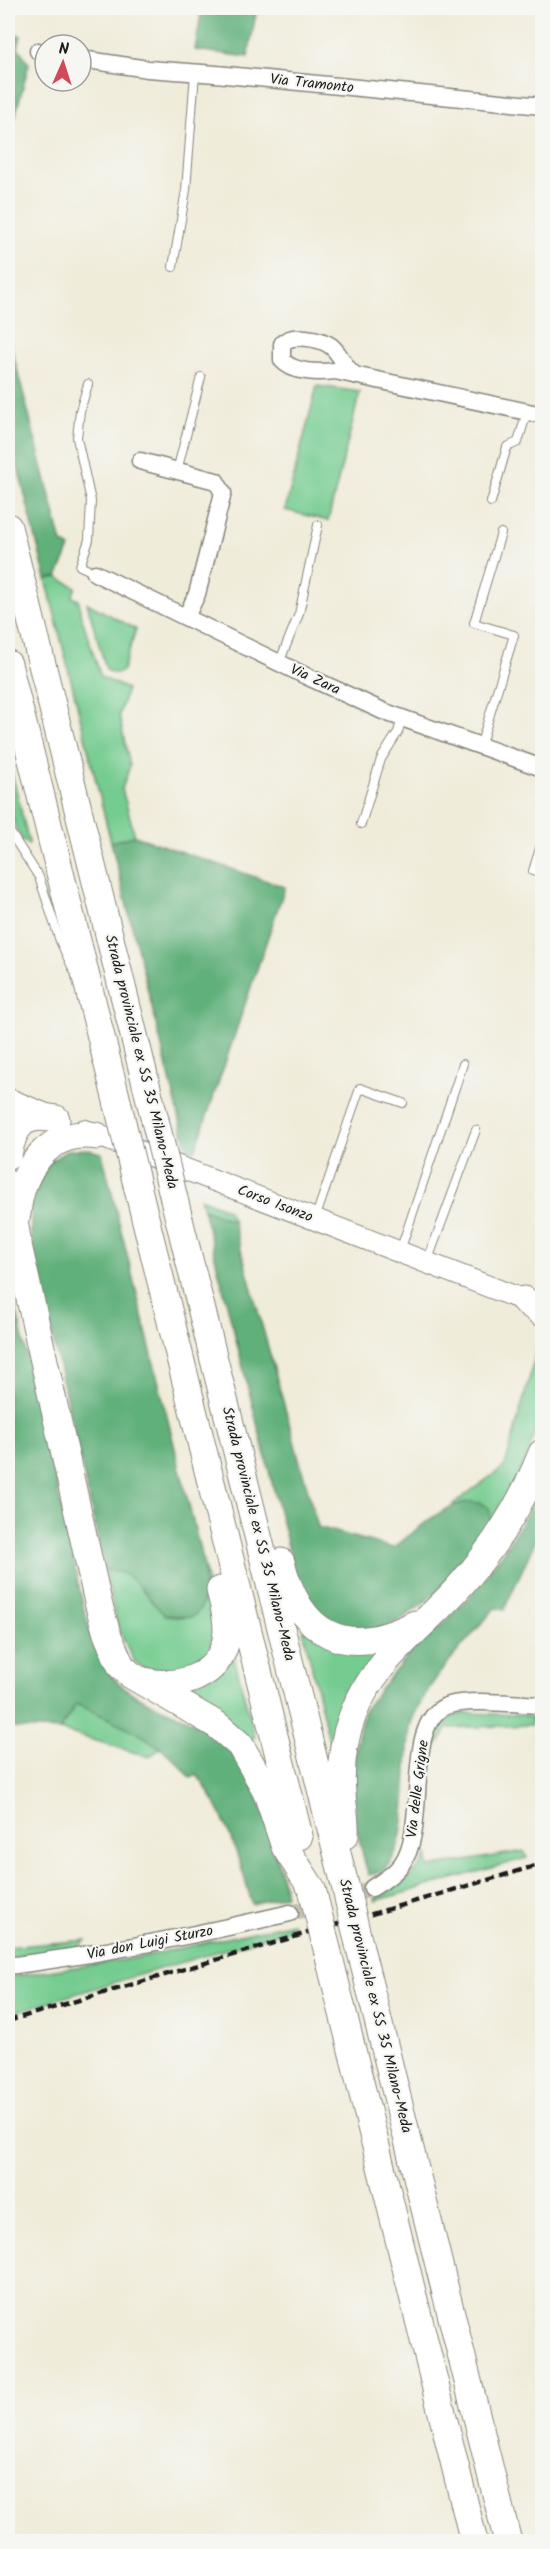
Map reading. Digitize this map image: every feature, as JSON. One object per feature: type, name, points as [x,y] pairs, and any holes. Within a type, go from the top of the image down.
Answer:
[{"type":"highway","name":"Strada provinciale ex SS 35 Milano-Meda","points":[[8,527],[508,2541]]},
{"type":"highway","points":[[8,664],[474,2541]]},
{"type":"highway","points":[[8,1155],[14,1133],[31,1110],[38,1122],[39,1140],[33,1163],[18,1200],[18,1245]]},
{"type":"highway","points":[[33,1163],[49,1145],[63,1139],[76,1135],[97,1136]]},
{"type":"highway","points":[[8,1184],[18,1245],[106,1634],[121,1666],[131,1675],[199,1714],[240,1745],[266,1790],[285,1847],[312,1889]]},
{"type":"highway","points":[[344,1881],[342,1856],[346,1825],[342,1780],[345,1744],[352,1717],[379,1669],[473,1570],[522,1497],[543,1453]]},
{"type":"highway","points":[[241,1466],[267,1514],[286,1582],[295,1601],[307,1619],[320,1629],[334,1637],[348,1640],[378,1639],[396,1633],[441,1606]]},
{"type":"highway","points":[[131,1675],[144,1681],[164,1685],[192,1680],[211,1667],[224,1648],[226,1614],[208,1541],[210,1476]]},
{"type":"street","name":"Via Tramonto","points":[[93,61],[148,69],[543,106]]},
{"type":"street","points":[[356,375],[535,413]]},
{"type":"street","points":[[140,461],[216,481],[223,494],[197,594],[186,617]]},
{"type":"street","name":"Via Zara","points":[[95,573],[279,663],[402,718],[543,768]]},
{"type":"street","name":"Corso Isonzo","points":[[31,1110],[427,1262],[536,1307]]},
{"type":"street","name":"Via delle Grigne","points":[[372,1888],[401,1865],[412,1842],[423,1743],[430,1720],[435,1713],[444,1707],[462,1703],[543,1705]]},
{"type":"street","name":"Via don Luigi Sturzo","points":[[8,1966],[124,1949],[290,1913]]},
{"type":"lane","points":[[173,267],[185,200],[195,73]]},
{"type":"lane","points":[[177,471],[201,377]]},
{"type":"lane","points":[[88,384],[80,411],[77,438],[91,501],[89,540],[81,566],[95,573]]},
{"type":"lane","points":[[491,502],[507,447],[519,442],[535,413]]},
{"type":"lane","points":[[279,663],[299,614],[318,525]]},
{"type":"lane","points":[[480,747],[514,634],[474,622],[501,533]]},
{"type":"lane","points":[[361,824],[381,759],[398,732],[402,718]]},
{"type":"lane","points":[[8,829],[39,877],[65,957],[90,994]]},
{"type":"lane","points":[[543,842],[533,871],[543,874]]},
{"type":"lane","points":[[400,1252],[463,1064]]},
{"type":"lane","points":[[315,1219],[360,1088],[404,1103]]},
{"type":"lane","points":[[427,1262],[476,1130]]},
{"type":"green space","points":[[8,8],[13,8],[8,31]]},
{"type":"green space","points":[[202,8],[257,8],[248,57],[195,50]]},
{"type":"green space","points":[[8,31],[21,36],[18,47],[29,64],[8,144]]},
{"type":"green space","points":[[8,334],[62,543],[70,548],[57,577],[46,579],[8,427]]},
{"type":"green space","points":[[317,386],[360,392],[328,521],[285,510]]},
{"type":"green space","points":[[57,577],[76,587],[72,597],[79,600],[80,612],[101,677],[127,689],[119,715],[130,766],[122,789],[135,836],[111,842],[46,579]]},
{"type":"green space","points":[[87,603],[136,629],[123,670],[119,673],[111,673],[106,669]]},
{"type":"green space","points":[[8,756],[28,845],[15,827],[9,804]]},
{"type":"green space","points":[[135,836],[285,887],[195,1151],[187,1148],[111,842]]},
{"type":"green space","points":[[87,1149],[102,1153],[204,1566],[203,1602],[191,1617],[165,1615],[132,1579],[115,1571],[105,1570],[38,1272],[31,1239],[31,1199],[49,1162],[68,1150]]},
{"type":"green space","points":[[200,1198],[227,1209],[233,1221],[203,1209]]},
{"type":"green space","points":[[203,1209],[233,1221],[318,1527],[393,1548],[426,1522],[452,1507],[465,1503],[478,1503],[489,1508],[491,1520],[484,1535],[458,1571],[422,1604],[403,1618],[385,1627],[364,1631],[324,1622],[295,1574]]},
{"type":"green space","points":[[8,1274],[82,1602],[98,1654],[115,1680],[127,1690],[212,1733],[242,1765],[262,1807],[286,1895],[252,1904],[224,1820],[207,1789],[197,1775],[191,1778],[167,1753],[139,1734],[76,1704],[60,1730],[11,1728],[11,1721],[8,1721]]},
{"type":"green space","points":[[542,1332],[542,1412],[525,1462],[489,1526],[453,1504],[505,1466]]},
{"type":"green space","points":[[537,1497],[542,1500],[542,1526],[504,1610],[495,1608],[450,1660],[429,1688],[413,1718],[409,1734],[405,1808],[395,1854],[384,1869],[368,1875],[355,1823],[351,1767],[364,1710],[414,1647],[440,1627],[472,1594],[502,1554]]},
{"type":"green space","points":[[204,1566],[217,1624],[206,1659],[175,1675],[142,1667],[134,1661],[118,1628],[105,1570],[122,1571],[172,1617],[184,1617],[199,1610],[202,1604],[205,1587]]},
{"type":"green space","points":[[303,1630],[383,1645],[336,1744],[330,1745]]},
{"type":"green space","points":[[234,1657],[255,1737],[247,1740],[181,1692]]},
{"type":"green space","points":[[76,1703],[163,1747],[149,1757],[60,1730]]},
{"type":"green space","points":[[466,1713],[521,1715],[541,1720],[531,1720],[531,1725],[448,1728],[432,1753],[441,1725],[450,1717]]},
{"type":"green space","points":[[524,1851],[527,1858],[375,1901],[374,1898],[398,1885],[412,1874],[428,1853],[428,1867]]},
{"type":"green space","points":[[293,1923],[294,1929],[8,2014],[8,1977],[136,1958]]},
{"type":"green space","points":[[86,1940],[77,1948],[8,1958],[8,1947]]},
{"type":"tunnel","points":[[290,1913],[338,1901],[372,1888]]},
{"type":"railway","points":[[8,2021],[542,1864]]}]
